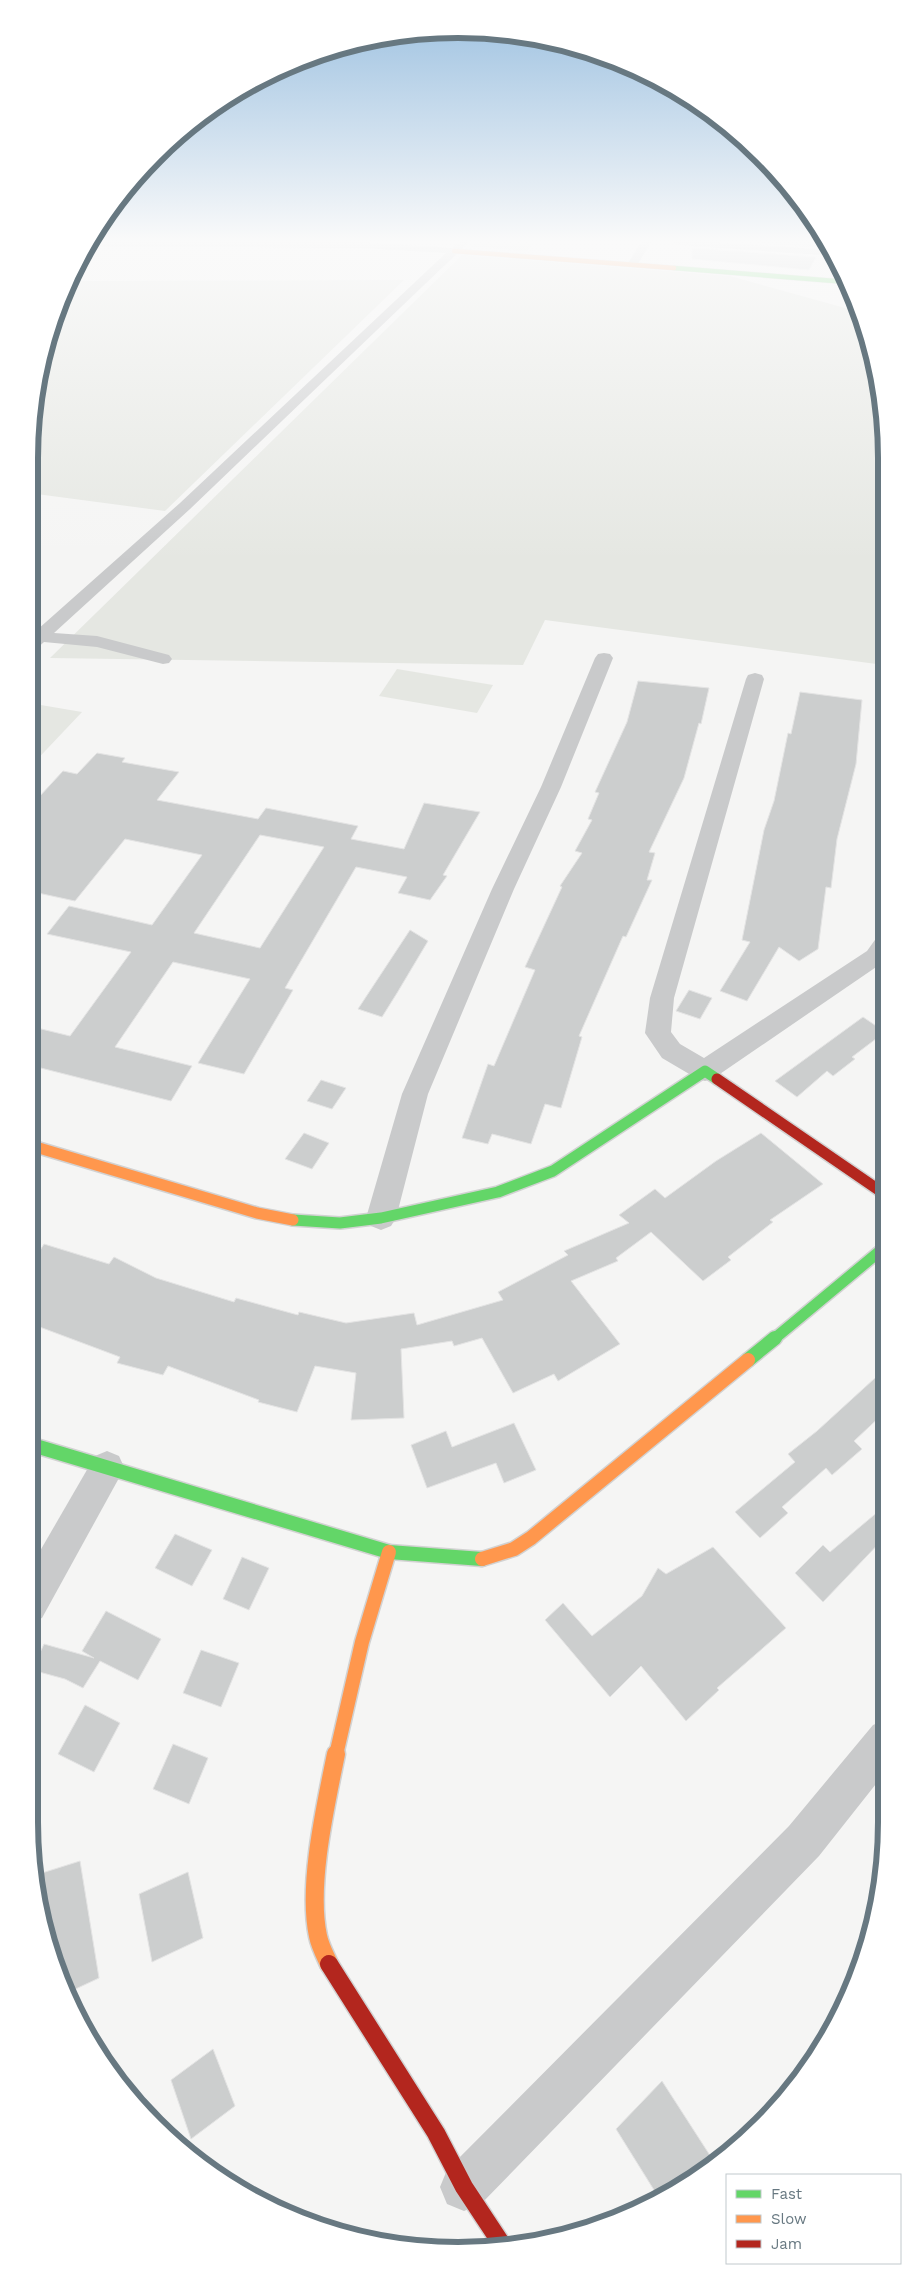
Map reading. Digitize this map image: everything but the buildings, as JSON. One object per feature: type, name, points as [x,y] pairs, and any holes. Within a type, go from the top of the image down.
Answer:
[{"type":"street","points":[[38,633],[135,552],[352,348]]},
{"type":"street","points":[[38,638],[87,640],[130,649],[163,659]]},
{"type":"street","points":[[381,1218],[415,1094],[503,889],[551,787],[604,658]]},
{"type":"street","points":[[755,679],[659,1016],[658,1034],[671,1051],[758,1105],[878,1189]]},
{"type":"street","points":[[38,1148],[257,1213],[305,1222],[340,1223],[381,1218],[498,1192],[554,1171],[878,957]]},
{"type":"street","points":[[38,1447],[388,1552],[483,1559],[520,1546],[878,1253]]},
{"type":"street","points":[[38,1589],[107,1467]]},
{"type":"street","points":[[388,1552],[365,1628],[338,1741],[317,1861],[317,1934],[332,1971],[436,2133],[464,2187],[500,2239]]},
{"type":"street","points":[[464,2187],[804,1840],[878,1750]]},
{"type":"shaded area","points":[[52,348],[333,348],[165,511],[38,494],[38,430],[41,403]]},
{"type":"shaded area","points":[[367,348],[864,348],[875,403],[878,430],[878,664],[545,620],[523,665],[50,658]]},
{"type":"shaded area","points":[[397,669],[493,685],[477,713],[379,696]]},
{"type":"shaded area","points":[[38,705],[82,712],[38,758]]},
{"type":"traffic: fast","points":[[293,1220],[340,1223],[381,1218],[498,1192],[553,1171],[705,1071],[717,1079]]},
{"type":"traffic: fast","points":[[748,1360],[878,1253]]},
{"type":"traffic: fast","points":[[38,1447],[389,1552],[482,1559]]},
{"type":"traffic: slow","points":[[38,1148],[257,1213],[293,1220]]},
{"type":"traffic: slow","points":[[482,1559],[514,1549],[531,1538],[748,1360]]},
{"type":"traffic: slow","points":[[329,1964],[317,1932],[316,1880],[320,1846],[347,1703],[362,1642],[389,1552]]},
{"type":"traffic: jam","points":[[717,1079],[878,1190]]},
{"type":"traffic: jam","points":[[329,1964],[436,2133],[464,2187],[499,2240]]}]
